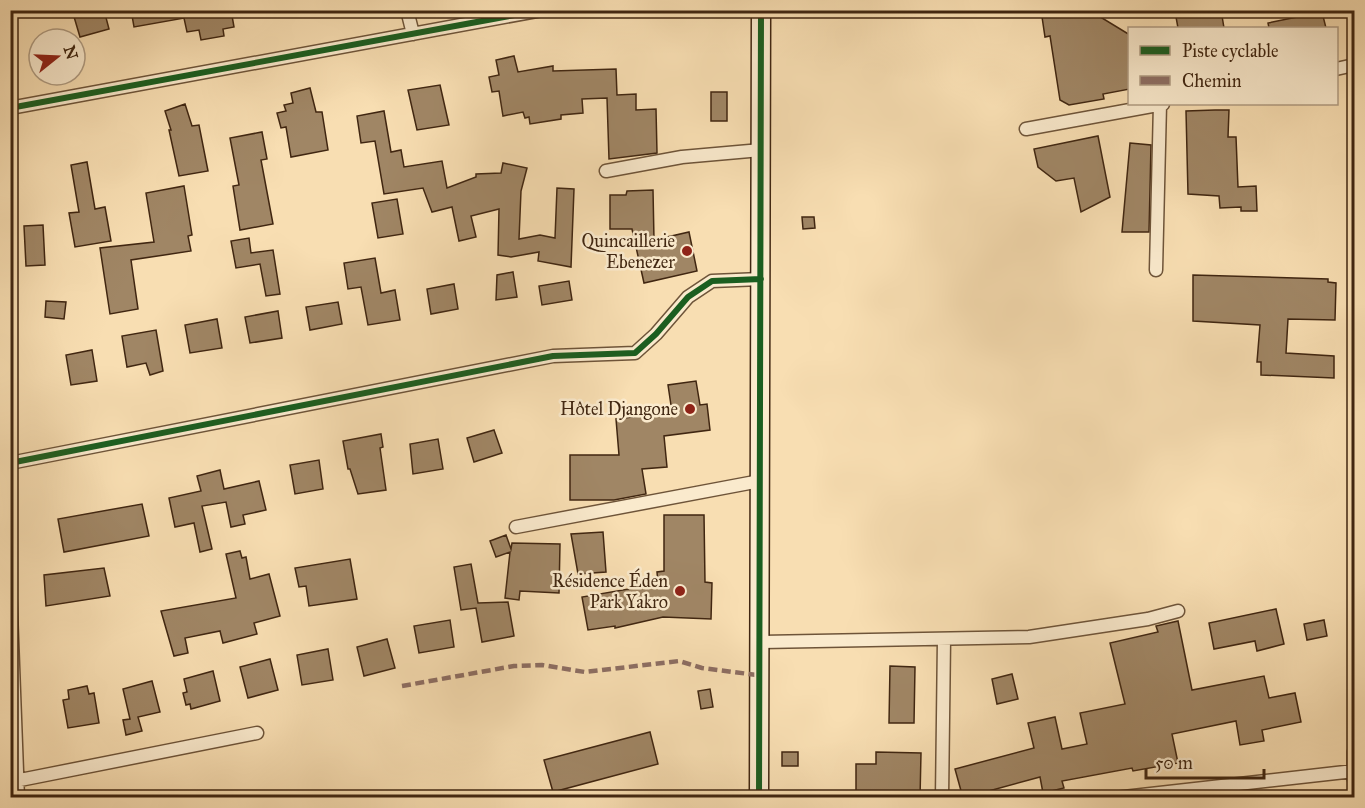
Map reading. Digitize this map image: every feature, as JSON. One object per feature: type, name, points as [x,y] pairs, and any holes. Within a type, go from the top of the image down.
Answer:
[{"type":"street","points":[[10,24],[11,10]]},
{"type":"street","points":[[407,10],[413,34]]},
{"type":"street","points":[[10,108],[542,10]]},
{"type":"street","points":[[759,798],[761,10]]},
{"type":"street","points":[[1338,69],[1354,65]]},
{"type":"street","points":[[1026,129],[1156,105]]},
{"type":"street","points":[[1156,270],[1161,105]]},
{"type":"street","points":[[606,171],[682,157],[761,150]]},
{"type":"street","points":[[10,463],[554,356],[635,353],[656,334],[688,297],[712,281],[761,279]]},
{"type":"street","points":[[516,527],[760,481]]},
{"type":"street","points":[[10,585],[15,781],[18,798]]},
{"type":"street","points":[[758,642],[1029,637],[1148,619],[1178,611]]},
{"type":"street","points":[[942,798],[944,639]]},
{"type":"street","points":[[15,781],[257,733]]},
{"type":"street","points":[[1354,751],[1354,780]]},
{"type":"street","points":[[1115,798],[1354,771]]},
{"type":"building","points":[[72,10],[104,10],[109,29],[87,35],[87,27],[77,27]]},
{"type":"building","points":[[131,10],[231,10],[234,27],[223,29],[224,36],[201,40],[199,30],[187,32],[184,18],[134,27]]},
{"type":"building","points":[[1041,10],[1089,10],[1128,34],[1128,89],[1103,94],[1104,99],[1069,105],[1060,100],[1050,36],[1045,37]]},
{"type":"building","points":[[1201,10],[1221,10],[1224,27],[1178,27],[1176,17]]},
{"type":"building","points":[[1322,12],[1326,27],[1269,27],[1268,23]]},
{"type":"building","points":[[514,56],[518,72],[553,66],[553,71],[616,69],[617,95],[636,94],[636,110],[656,109],[657,153],[609,159],[607,98],[582,99],[583,113],[561,115],[561,119],[530,124],[529,117],[525,118],[523,112],[503,116],[499,91],[492,92],[489,77],[499,75],[496,60]]},
{"type":"building","points":[[440,85],[449,125],[417,130],[408,90]]},
{"type":"building","points":[[310,88],[316,112],[322,112],[328,150],[291,157],[286,127],[281,128],[277,113],[286,111],[284,105],[293,103],[291,93]]},
{"type":"building","points":[[711,92],[727,92],[727,121],[711,121]]},
{"type":"building","points":[[185,104],[192,126],[199,125],[208,171],[179,176],[169,130],[171,130],[165,111]]},
{"type":"building","points":[[1229,110],[1228,137],[1236,137],[1238,187],[1256,186],[1257,211],[1241,211],[1241,207],[1220,208],[1219,196],[1188,194],[1186,111]]},
{"type":"building","points":[[384,111],[391,152],[401,150],[404,167],[442,161],[447,188],[476,177],[476,174],[501,173],[503,163],[527,168],[521,191],[519,239],[540,235],[555,238],[557,188],[574,189],[571,267],[538,261],[539,252],[511,257],[498,255],[499,209],[471,216],[476,237],[459,241],[452,207],[432,212],[423,188],[384,194],[375,141],[361,143],[357,116]]},
{"type":"building","points":[[262,132],[267,159],[261,160],[273,224],[240,230],[233,186],[239,185],[230,138]]},
{"type":"building","points":[[1098,136],[1110,197],[1081,212],[1074,178],[1056,181],[1038,167],[1034,149]]},
{"type":"building","points":[[1130,143],[1151,145],[1149,232],[1122,232]]},
{"type":"building","points":[[87,162],[95,209],[105,207],[111,241],[75,247],[69,213],[79,212],[71,165]]},
{"type":"building","points":[[184,186],[192,235],[188,236],[191,251],[131,260],[138,309],[110,314],[100,248],[154,242],[146,193]]},
{"type":"building","points":[[653,190],[654,240],[689,232],[697,271],[644,283],[632,229],[610,229],[610,195],[626,195],[627,191]]},
{"type":"building","points":[[397,199],[403,234],[378,238],[372,203]]},
{"type":"building","points":[[802,217],[814,217],[815,228],[803,229]]},
{"type":"building","points":[[43,225],[45,265],[26,266],[24,226]]},
{"type":"building","points":[[249,238],[251,253],[273,250],[280,294],[266,296],[260,264],[236,268],[231,241]]},
{"type":"building","points":[[375,258],[381,293],[395,290],[400,320],[368,325],[361,287],[348,289],[344,263]]},
{"type":"building","points":[[513,272],[517,297],[496,300],[497,275]]},
{"type":"building","points":[[1193,275],[1328,279],[1328,282],[1336,283],[1335,320],[1288,319],[1286,353],[1334,356],[1334,378],[1261,375],[1261,362],[1257,362],[1260,325],[1193,321]]},
{"type":"building","points":[[569,281],[572,300],[542,305],[539,286]]},
{"type":"building","points":[[454,284],[458,309],[431,314],[427,289]]},
{"type":"building","points":[[46,301],[66,302],[64,319],[45,317]]},
{"type":"building","points":[[338,302],[342,324],[310,330],[306,307]]},
{"type":"building","points":[[278,311],[282,338],[250,343],[245,317]]},
{"type":"building","points":[[217,319],[222,348],[190,353],[185,325]]},
{"type":"building","points":[[156,330],[163,371],[150,375],[146,363],[127,367],[122,336]]},
{"type":"building","points":[[92,350],[97,381],[71,385],[66,355]]},
{"type":"building","points":[[696,381],[700,405],[707,404],[710,430],[664,436],[667,467],[642,469],[646,494],[614,500],[570,500],[570,455],[619,455],[616,419],[672,412],[668,385]]},
{"type":"building","points":[[494,430],[502,453],[474,462],[467,438]]},
{"type":"building","points":[[381,434],[383,447],[380,448],[386,490],[358,494],[350,469],[348,469],[343,441]]},
{"type":"building","points":[[438,439],[443,469],[413,474],[410,444]]},
{"type":"building","points":[[319,460],[323,489],[295,494],[290,465]]},
{"type":"building","points":[[220,470],[224,489],[259,481],[266,510],[243,515],[245,524],[231,527],[226,502],[202,506],[212,549],[200,552],[194,523],[175,527],[169,498],[201,491],[197,476]]},
{"type":"building","points":[[142,504],[149,536],[64,552],[58,519]]},
{"type":"building","points":[[664,515],[704,515],[705,582],[712,583],[711,619],[663,617],[615,628],[615,626],[588,630],[582,597],[658,584],[657,572],[664,571]]},
{"type":"building","points":[[603,532],[606,572],[578,574],[571,534]]},
{"type":"building","points":[[506,535],[511,549],[512,543],[560,544],[559,593],[520,591],[519,600],[505,598],[510,552],[496,557],[490,541]]},
{"type":"building","points":[[240,551],[242,558],[246,557],[250,579],[269,574],[280,616],[254,623],[257,634],[223,643],[220,631],[185,638],[188,653],[174,656],[161,611],[236,598],[226,554]]},
{"type":"building","points":[[350,559],[357,599],[309,606],[306,586],[299,587],[295,568]]},
{"type":"building","points":[[471,564],[478,603],[508,602],[514,636],[482,642],[476,608],[461,610],[454,567]]},
{"type":"building","points":[[104,568],[110,596],[46,606],[44,575]]},
{"type":"building","points":[[1276,609],[1284,644],[1257,651],[1255,641],[1214,649],[1209,623]]},
{"type":"building","points":[[450,620],[454,647],[419,653],[414,626]]},
{"type":"building","points":[[1324,620],[1327,636],[1307,640],[1304,624]]},
{"type":"building","points":[[1178,621],[1192,690],[1264,676],[1269,698],[1295,693],[1301,722],[1262,730],[1264,741],[1240,745],[1236,721],[1172,734],[1178,763],[1133,771],[1132,768],[1062,781],[1064,788],[1043,793],[1040,777],[963,798],[955,769],[1034,748],[1028,723],[1055,717],[1062,749],[1087,744],[1080,713],[1125,704],[1110,643],[1158,632],[1156,626]]},
{"type":"building","points":[[387,639],[395,668],[364,676],[357,647]]},
{"type":"building","points":[[328,649],[333,680],[302,685],[297,655]]},
{"type":"building","points":[[270,659],[278,690],[248,698],[240,667]]},
{"type":"building","points":[[890,666],[915,667],[914,723],[889,723]]},
{"type":"building","points":[[213,671],[220,701],[191,709],[190,704],[186,705],[183,693],[187,692],[184,679]]},
{"type":"building","points":[[1012,674],[1018,699],[997,704],[992,679]]},
{"type":"building","points":[[152,681],[160,712],[138,717],[142,731],[126,735],[123,720],[130,719],[123,689]]},
{"type":"building","points":[[87,686],[89,694],[94,693],[99,723],[68,728],[63,700],[69,699],[68,690]]},
{"type":"building","points":[[710,689],[713,707],[701,709],[698,691]]},
{"type":"building","points":[[650,732],[658,764],[553,792],[544,760]]},
{"type":"building","points":[[782,752],[798,752],[798,766],[782,766]]},
{"type":"building","points":[[876,752],[921,753],[920,798],[856,798],[856,764],[876,764]]},
{"type":"marked path","points":[[402,686],[514,666],[542,665],[585,672],[679,661],[702,668],[757,675]]},
{"type":"cycle path","points":[[10,108],[542,10]]},
{"type":"cycle path","points":[[759,798],[761,10]]},
{"type":"cycle path","points":[[10,463],[553,356],[635,353],[656,334],[688,297],[712,281],[761,279]]},
{"type":"place","name":"Quincaillerie Ebenezer","points":[[687,251]]},
{"type":"place","name":"Hôtel Djangone","points":[[690,409]]},
{"type":"place","name":"Résidence Éden Park Yakro","points":[[680,591]]}]
